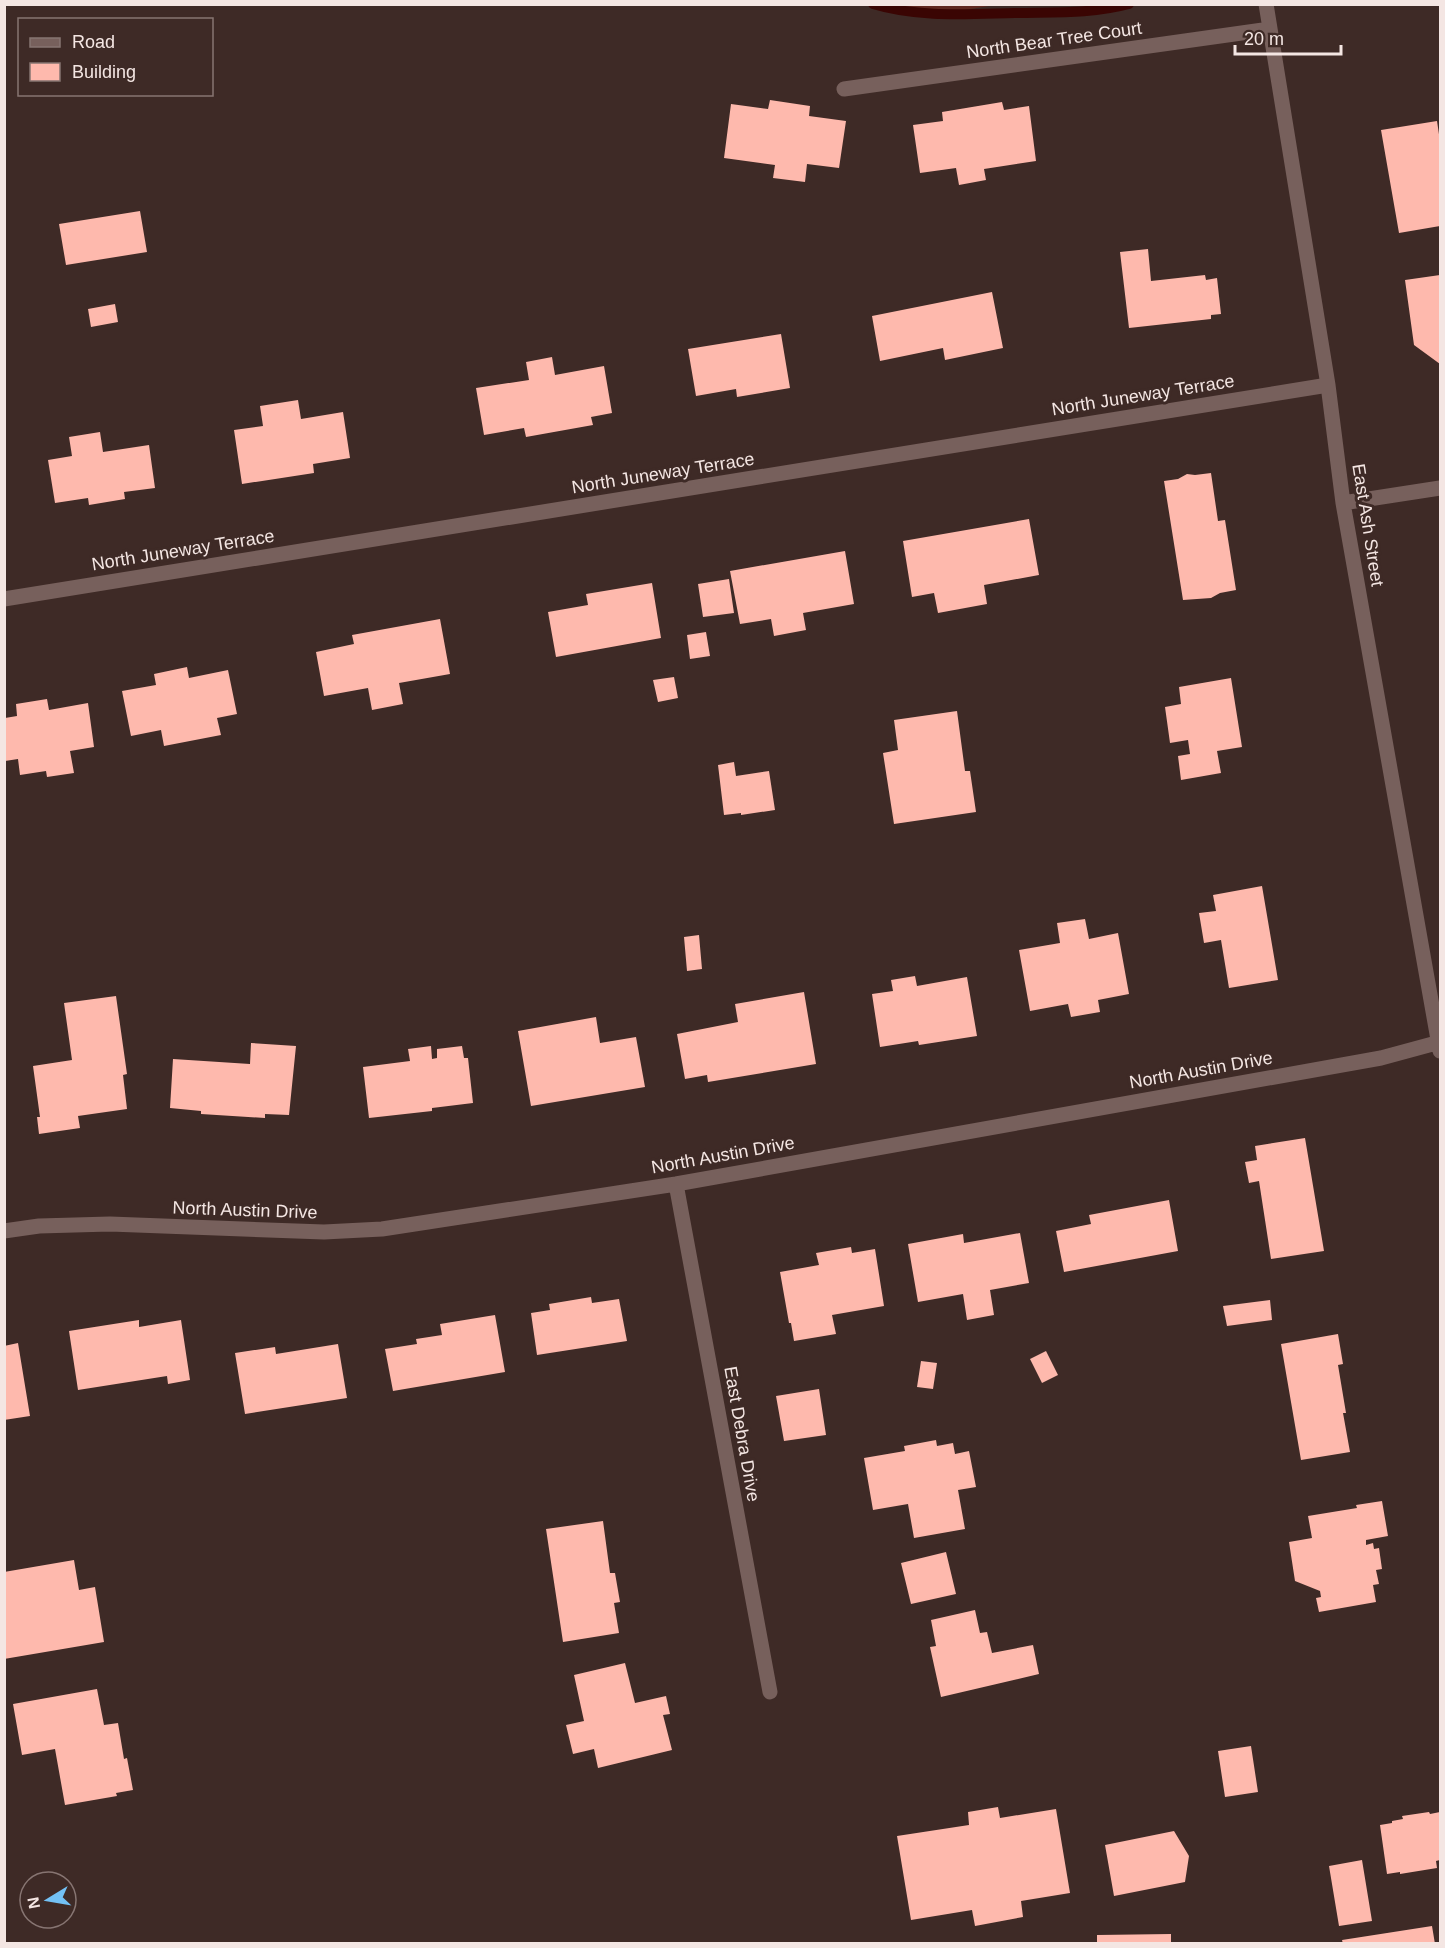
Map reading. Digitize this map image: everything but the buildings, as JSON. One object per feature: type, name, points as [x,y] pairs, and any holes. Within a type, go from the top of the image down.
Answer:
[{"type":"street","name":"East Ash Street","points":[[1266,4],[1328,385],[1343,503],[1440,1045]]},
{"type":"street","name":"North Bear Tree Court","points":[[844,89],[1270,29]]},
{"type":"street","name":"North Juneway Terrace","points":[[4,599],[1328,385]]},
{"type":"street","points":[[1343,503],[1440,488]]},
{"type":"street","name":"North Austin Drive","points":[[4,1231],[39,1226],[110,1224],[324,1232],[382,1229],[676,1184],[1381,1058],[1440,1045]]},
{"type":"street","name":"East Debra Drive","points":[[676,1184],[770,1692]]},
{"type":"shaded area","points":[[873,4],[995,5],[940,14]]},
{"type":"waterway","points":[[873,4],[908,11],[962,14],[1072,12],[1129,4]]}]
